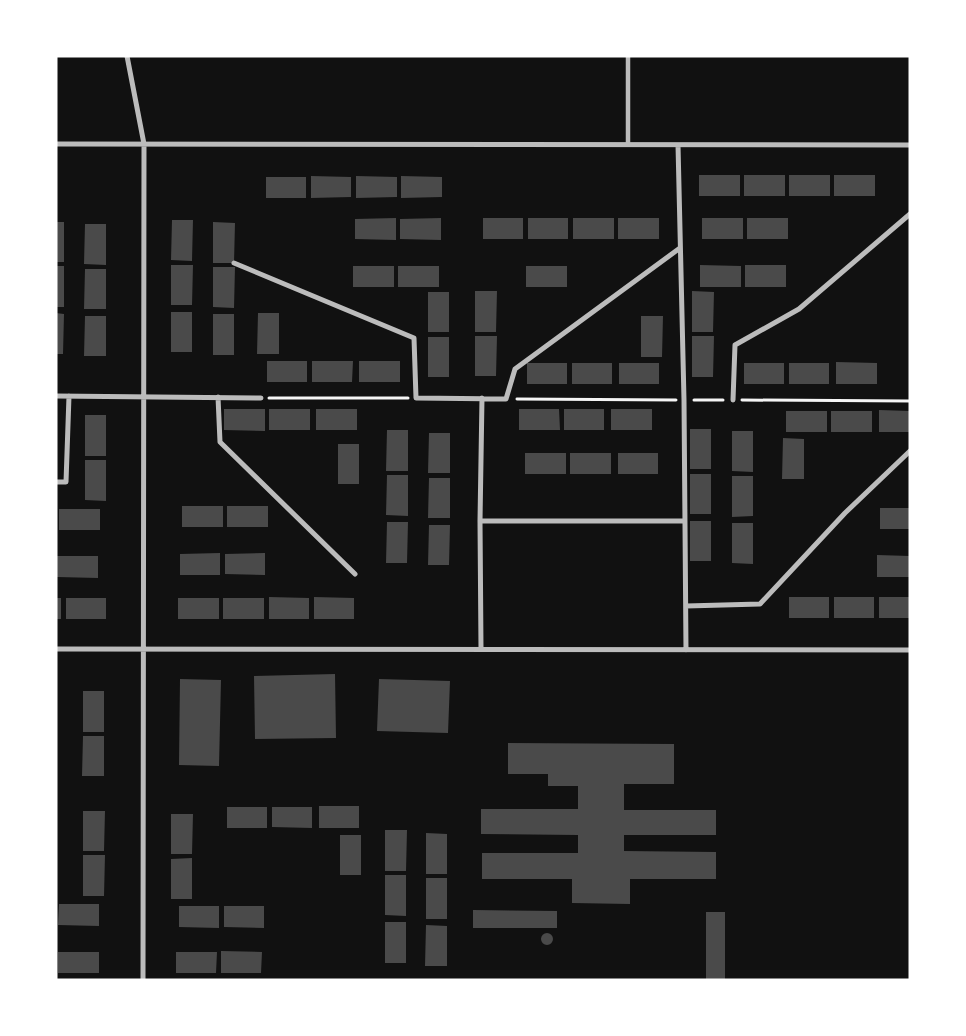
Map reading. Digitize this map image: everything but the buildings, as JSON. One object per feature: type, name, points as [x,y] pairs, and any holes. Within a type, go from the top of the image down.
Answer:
[{"type":"street","points":[[127,56],[144,144],[143,980]]},
{"type":"street","points":[[628,56],[628,144]]},
{"type":"street","points":[[56,144],[910,145]]},
{"type":"street","points":[[678,144],[684,400],[686,650]]},
{"type":"street","points":[[733,400],[735,345],[800,309],[910,214]]},
{"type":"street","points":[[234,263],[414,338],[416,398],[506,399],[515,369],[680,248]]},
{"type":"street","points":[[56,396],[261,398]]},
{"type":"street","points":[[56,482],[66,482],[68,396]]},
{"type":"street","points":[[218,398],[220,442],[355,574]]},
{"type":"street","points":[[481,649],[480,521],[482,398]]},
{"type":"street","points":[[686,606],[760,604],[845,513],[910,450]]},
{"type":"street","points":[[480,521],[685,521]]},
{"type":"street","points":[[56,649],[910,650]]},
{"type":"path","points":[[261,398],[416,398]]},
{"type":"path","points":[[506,399],[910,401]]}]
